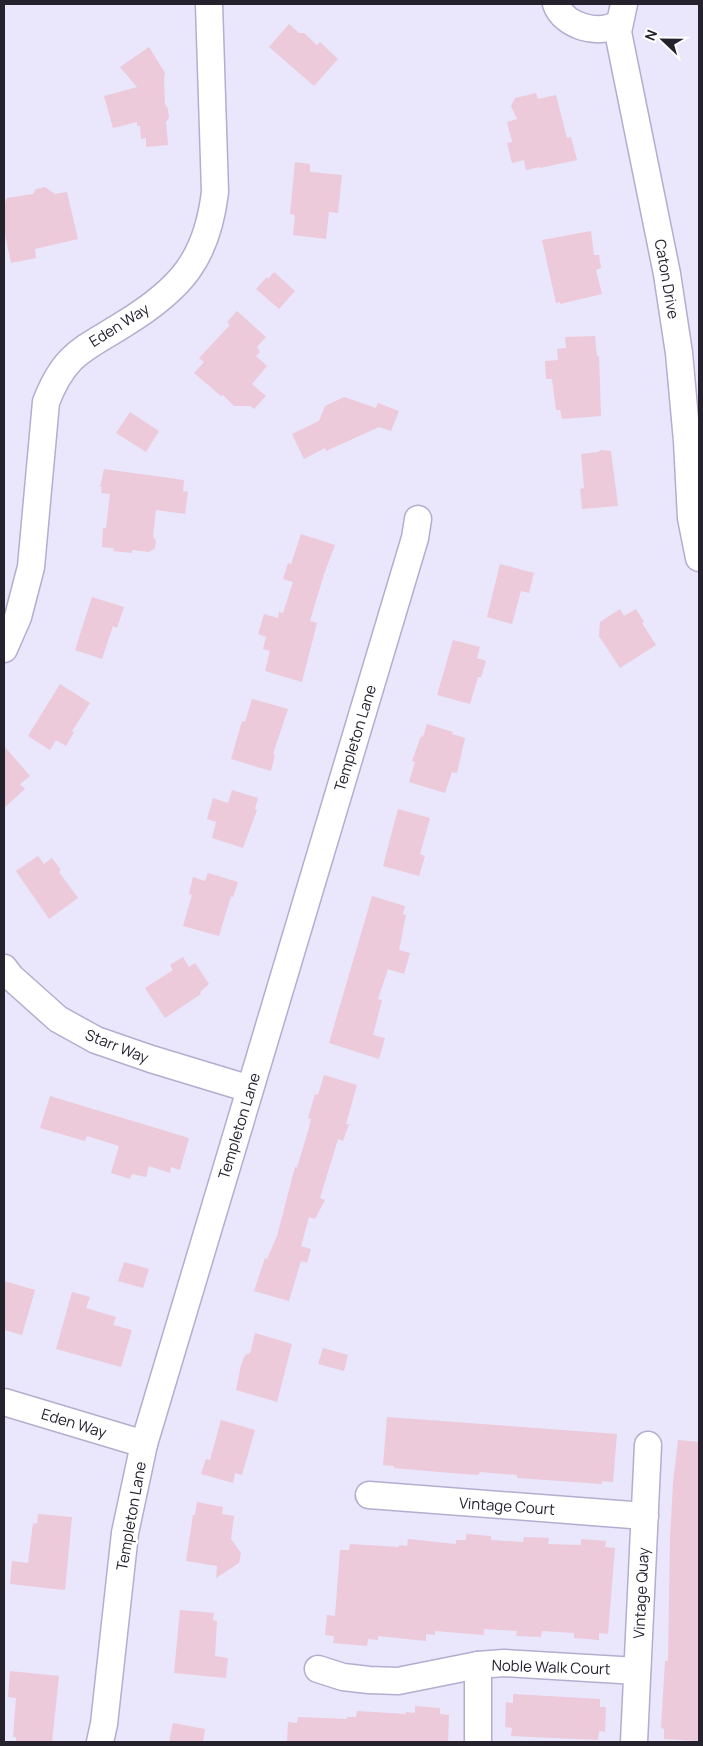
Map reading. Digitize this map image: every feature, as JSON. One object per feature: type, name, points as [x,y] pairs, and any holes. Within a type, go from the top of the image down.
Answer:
[{"type":"street","name":"Eden Way","points":[[4,649],[18,617],[31,567],[46,402],[54,383],[62,368],[76,353],[126,323],[163,297],[180,281],[192,265],[204,242],[212,217],[214,192],[209,4]]},
{"type":"street","points":[[556,4],[564,17],[578,25],[595,29],[611,29],[621,14]]},
{"type":"street","name":"Caton Drive","points":[[621,14],[618,32],[669,284],[679,353],[687,441],[691,518],[699,558]]},
{"type":"street","name":"Templeton Lane","points":[[100,1742],[105,1715],[125,1533],[144,1444],[415,538],[418,519]]},
{"type":"street","name":"Starr Way","points":[[4,968],[11,977],[58,1019],[96,1040],[151,1060],[250,1089]]},
{"type":"street","name":"Eden Way","points":[[4,1402],[144,1444]]},
{"type":"street","name":"Vintage Quay","points":[[634,1742],[648,1445]]},
{"type":"street","name":"Vintage Court","points":[[369,1495],[645,1516]]},
{"type":"street","name":"Noble Walk Court","points":[[318,1669],[343,1677],[369,1680],[398,1680],[478,1665],[504,1663],[637,1672]]},
{"type":"street","points":[[478,1665],[478,1742]]},
{"type":"building","points":[[289,24],[299,33],[304,33],[317,45],[320,42],[338,59],[314,86],[269,47]]},
{"type":"building","points":[[149,47],[165,73],[165,104],[168,109],[169,118],[166,122],[168,145],[146,147],[146,138],[141,139],[140,126],[137,126],[137,122],[113,128],[104,96],[137,87],[120,67]]},
{"type":"building","points":[[536,93],[538,99],[556,95],[567,138],[571,137],[577,160],[526,170],[524,160],[512,163],[507,143],[512,142],[507,122],[517,119],[511,106],[515,98]]},
{"type":"building","points":[[295,162],[310,164],[310,172],[342,175],[338,213],[329,212],[326,239],[293,235],[295,215],[290,214]]},
{"type":"building","points":[[45,187],[55,194],[67,192],[78,239],[35,249],[36,258],[11,263],[4,230],[4,204],[7,198],[33,194],[36,189]]},
{"type":"building","points":[[591,231],[594,255],[599,255],[601,268],[596,270],[602,294],[560,304],[560,302],[556,303],[542,240]]},
{"type":"building","points":[[274,272],[295,291],[279,309],[256,289]]},
{"type":"building","points":[[237,311],[266,337],[257,347],[260,352],[256,356],[267,366],[252,384],[266,396],[254,409],[250,406],[234,406],[194,373],[204,362],[199,358],[230,325],[227,322]]},
{"type":"building","points":[[595,336],[597,356],[599,356],[601,416],[562,419],[560,410],[556,410],[552,379],[546,379],[545,361],[558,360],[557,349],[566,348],[565,337]]},
{"type":"building","points":[[344,397],[376,408],[378,403],[399,411],[391,431],[379,427],[326,451],[325,448],[304,459],[292,434],[319,421],[325,406]]},
{"type":"building","points":[[130,412],[159,431],[146,452],[116,433]]},
{"type":"building","points":[[601,450],[611,451],[618,506],[582,509],[580,489],[584,488],[581,454]]},
{"type":"building","points":[[104,469],[184,480],[183,491],[188,492],[185,514],[156,510],[153,536],[156,541],[155,548],[149,552],[132,550],[132,553],[113,551],[114,548],[102,547],[103,528],[106,528],[110,494],[101,493],[102,487],[100,487]]},
{"type":"building","points":[[301,534],[335,545],[310,621],[317,623],[302,682],[265,671],[270,651],[263,649],[266,637],[258,634],[264,614],[278,618],[279,612],[283,613],[293,582],[283,579],[288,563],[291,564]]},
{"type":"building","points":[[500,564],[534,573],[529,593],[521,591],[512,624],[487,617]]},
{"type":"building","points":[[92,597],[124,607],[117,628],[113,626],[102,659],[75,650]]},
{"type":"building","points":[[620,609],[624,616],[636,609],[644,622],[642,623],[656,645],[620,668],[599,636],[600,622]]},
{"type":"building","points":[[453,640],[480,647],[477,658],[486,661],[481,677],[478,677],[470,704],[437,695]]},
{"type":"building","points":[[60,684],[90,703],[72,731],[74,732],[66,746],[56,740],[50,750],[28,736]]},
{"type":"building","points":[[252,699],[288,709],[273,754],[275,755],[271,771],[231,759],[242,721],[245,722]]},
{"type":"building","points":[[427,724],[465,738],[457,773],[452,772],[445,793],[409,782],[415,762],[412,761]]},
{"type":"building","points":[[4,746],[30,776],[20,784],[25,789],[4,808]]},
{"type":"building","points":[[232,790],[258,798],[255,809],[257,810],[243,848],[212,838],[216,822],[207,819],[213,798],[228,803]]},
{"type":"building","points":[[398,809],[430,818],[420,854],[425,856],[419,876],[383,866]]},
{"type":"building","points":[[38,856],[44,864],[52,858],[61,870],[59,872],[78,898],[49,919],[16,871]]},
{"type":"building","points":[[208,873],[238,882],[233,897],[231,896],[219,936],[183,926],[192,895],[189,894],[193,877],[205,881]]},
{"type":"building","points":[[372,896],[405,906],[403,914],[406,915],[399,950],[410,953],[404,974],[388,969],[378,999],[382,1000],[373,1035],[385,1038],[379,1059],[329,1043]]},
{"type":"building","points":[[183,957],[189,967],[195,963],[209,984],[200,992],[201,994],[165,1018],[145,988],[173,970],[170,965]]},
{"type":"building","points":[[324,1075],[357,1085],[346,1124],[349,1124],[343,1141],[338,1139],[320,1198],[325,1200],[315,1219],[309,1217],[301,1246],[311,1249],[307,1263],[301,1261],[289,1301],[254,1291],[265,1258],[267,1259],[277,1236],[295,1167],[297,1168],[308,1131],[311,1119],[308,1118],[315,1094],[318,1095]]},
{"type":"building","points":[[50,1096],[189,1138],[180,1170],[171,1167],[170,1173],[149,1166],[146,1177],[132,1174],[130,1179],[111,1173],[119,1146],[87,1136],[85,1141],[40,1128]]},
{"type":"building","points":[[124,1262],[149,1269],[143,1288],[118,1281]]},
{"type":"building","points":[[4,1281],[35,1290],[22,1335],[4,1330]]},
{"type":"building","points":[[72,1292],[90,1297],[86,1308],[116,1317],[113,1325],[132,1330],[121,1367],[56,1349]]},
{"type":"building","points":[[255,1333],[292,1344],[277,1402],[236,1390],[241,1365],[245,1355],[250,1353]]},
{"type":"building","points":[[323,1348],[348,1355],[344,1371],[318,1364]]},
{"type":"building","points":[[387,1417],[617,1434],[613,1482],[602,1481],[602,1484],[517,1478],[517,1475],[480,1472],[478,1475],[451,1473],[394,1468],[394,1466],[383,1465]]},
{"type":"building","points":[[221,1420],[255,1430],[242,1475],[235,1473],[233,1483],[201,1474],[206,1459],[210,1460]]},
{"type":"building","points":[[678,1440],[699,1442],[699,1741],[664,1739],[664,1729],[661,1728],[665,1661],[668,1661],[670,1539],[673,1483]]},
{"type":"building","points":[[197,1502],[223,1507],[222,1514],[234,1516],[231,1539],[241,1553],[239,1563],[216,1578],[217,1566],[186,1561],[193,1515],[195,1515]]},
{"type":"building","points":[[38,1514],[72,1517],[65,1590],[10,1584],[12,1561],[28,1563],[33,1523],[37,1524]]},
{"type":"building","points":[[466,1534],[491,1536],[491,1540],[523,1542],[524,1537],[549,1538],[548,1544],[581,1545],[581,1539],[606,1541],[605,1547],[615,1548],[608,1634],[599,1633],[599,1640],[574,1638],[574,1633],[542,1631],[541,1637],[516,1636],[517,1631],[484,1629],[484,1635],[435,1631],[435,1635],[426,1634],[426,1641],[378,1636],[378,1640],[368,1639],[367,1646],[333,1643],[334,1636],[325,1635],[327,1615],[335,1616],[340,1550],[349,1550],[350,1544],[407,1546],[408,1539],[456,1544],[456,1540],[466,1540]]},
{"type":"building","points":[[180,1610],[214,1613],[213,1620],[217,1621],[215,1656],[228,1658],[226,1678],[174,1673]]},
{"type":"building","points":[[10,1671],[59,1676],[52,1742],[16,1742],[16,1737],[13,1737],[16,1698],[8,1697]]},
{"type":"building","points":[[513,1694],[600,1699],[600,1707],[606,1707],[605,1732],[599,1731],[598,1740],[511,1736],[512,1728],[505,1727],[506,1702],[513,1703]]},
{"type":"building","points":[[415,1706],[440,1708],[440,1714],[449,1715],[448,1742],[287,1742],[288,1722],[297,1723],[298,1717],[347,1719],[347,1717],[356,1717],[357,1711],[406,1714],[406,1712],[415,1713]]},
{"type":"building","points":[[173,1723],[205,1729],[203,1742],[169,1742]]}]
